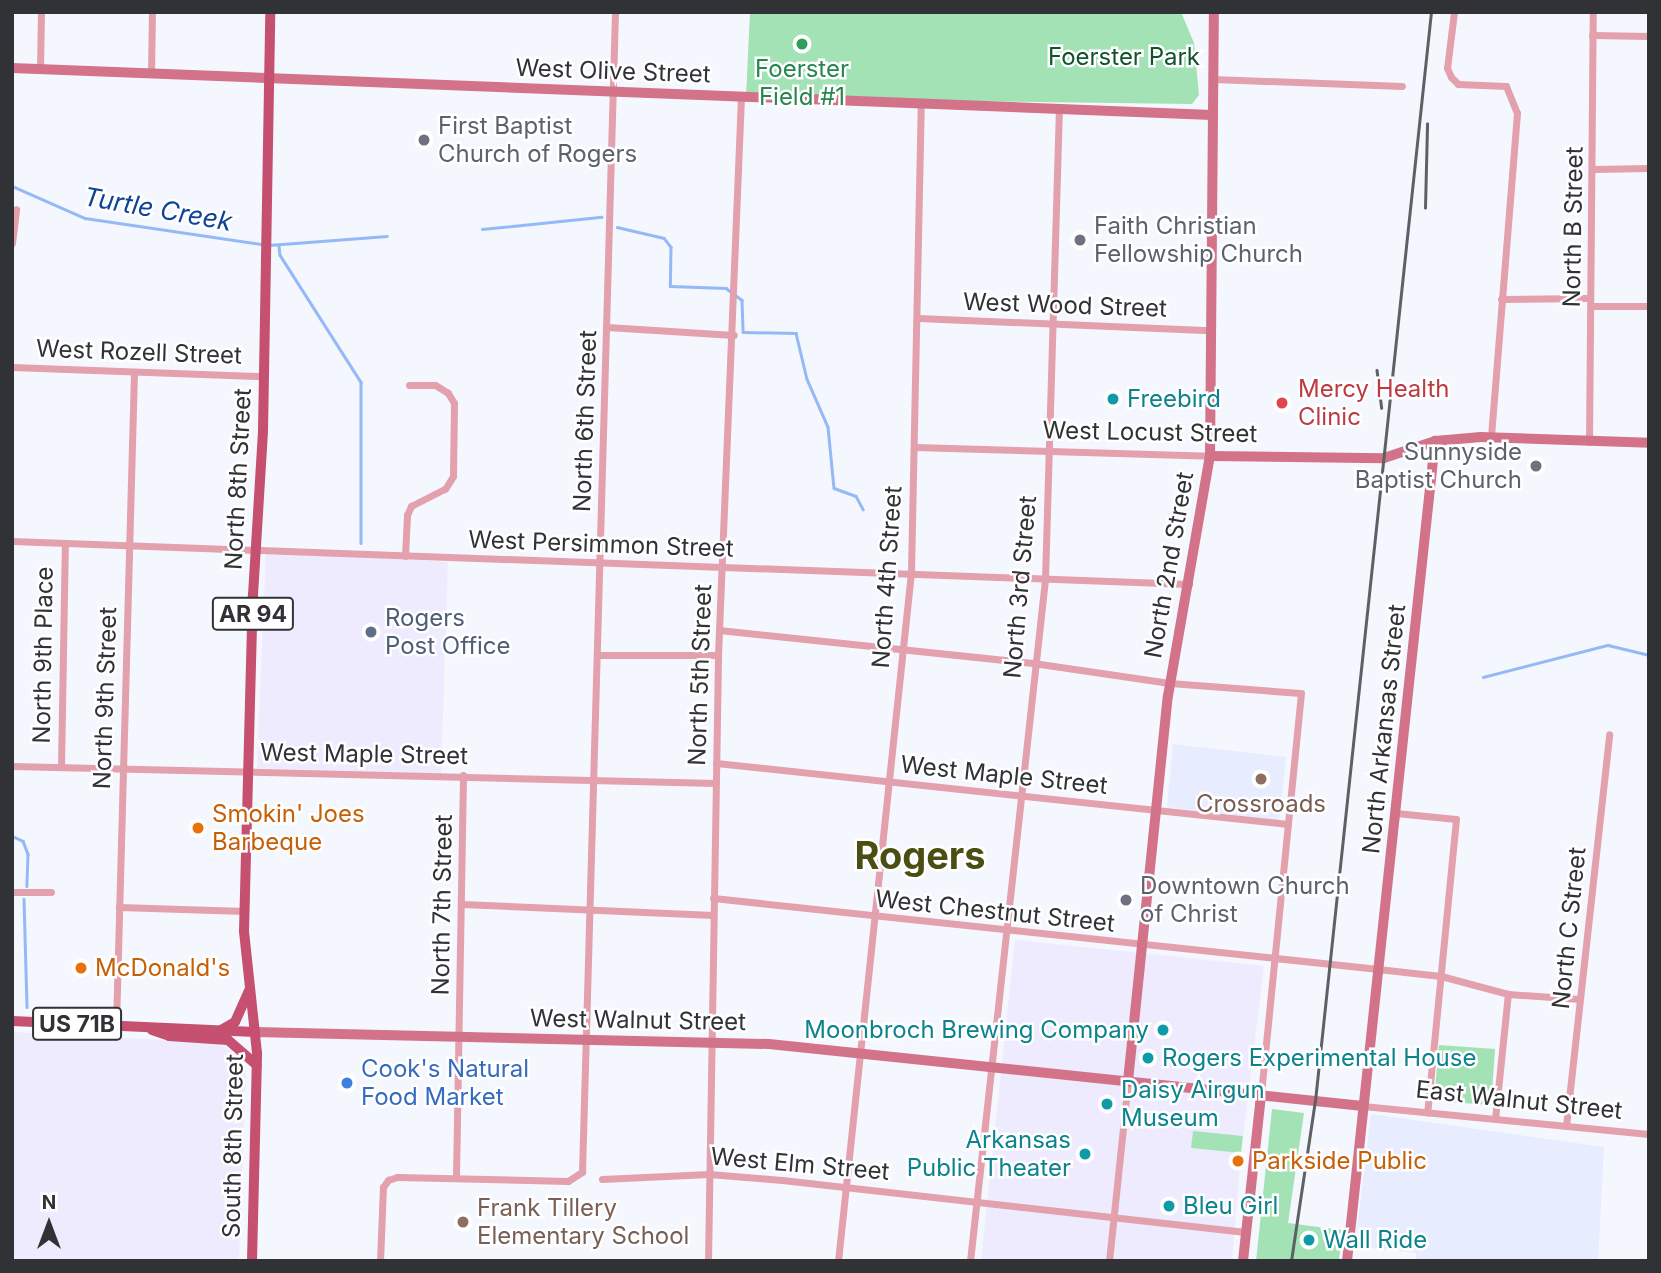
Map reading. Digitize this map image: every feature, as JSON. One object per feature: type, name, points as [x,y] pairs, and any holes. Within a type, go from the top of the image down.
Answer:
[{"type":"main road","name":"North 8th Street","points":[[255,1032],[245,911],[264,376],[270,12]]},
{"type":"main road","name":"North 2nd Street","points":[[1128,1081],[1170,683],[1209,456],[1214,12]]},
{"type":"main road","name":"West Olive Street","points":[[12,68],[1212,115]]},
{"type":"main road","name":"West Locust Street","points":[[1209,456],[1384,458],[1435,441],[1491,438],[1649,443]]},
{"type":"main road","name":"North Arkansas Street","points":[[1347,1261],[1435,441]]},
{"type":"main road","name":"AR 94","points":[[220,1030],[235,1022],[250,988]]},
{"type":"main road","name":"West Walnut Street","points":[[12,1021],[255,1032],[712,1045],[769,1044],[861,1051],[1261,1096]]},
{"type":"main road","name":"US 71B","points":[[143,1027],[169,1036],[228,1040],[257,1065]]},
{"type":"main road","name":"South 8th Street","points":[[252,1261],[257,1065],[255,1032]]},
{"type":"main road","name":"East Walnut Street","points":[[1261,1096],[1363,1105]]},
{"type":"main road","points":[[1243,1261],[1261,1096]]},
{"type":"street","points":[[40,69],[41,12]]},
{"type":"street","points":[[150,74],[152,12]]},
{"type":"street","name":"North 6th Street","points":[[456,1177],[578,1178],[587,1041],[615,12]]},
{"type":"street","points":[[1454,12],[1447,68],[1451,77],[1458,84],[1506,86],[1517,113],[1491,438]]},
{"type":"street","name":"North B Street","points":[[1590,443],[1594,169],[1592,12]]},
{"type":"street","points":[[1592,35],[1649,36]]},
{"type":"street","points":[[1213,79],[1402,86]]},
{"type":"street","name":"North 5th Street","points":[[708,1261],[718,655],[734,335],[741,97]]},
{"type":"street","name":"North 4th Street","points":[[838,1261],[911,572],[921,103]]},
{"type":"street","name":"North 3rd Street","points":[[970,1261],[1007,933],[1033,663],[1045,579],[1059,108]]},
{"type":"street","points":[[1594,169],[1649,168]]},
{"type":"street","points":[[12,243],[16,209]]},
{"type":"street","points":[[1502,299],[1649,306]]},
{"type":"street","name":"West Wood Street","points":[[918,318],[1210,330]]},
{"type":"street","points":[[607,327],[734,335]]},
{"type":"street","name":"West Rozell Street","points":[[12,367],[264,376]]},
{"type":"street","name":"North 9th Street","points":[[116,1025],[134,372]]},
{"type":"street","points":[[405,556],[407,515],[411,506],[445,489],[453,476],[454,403],[448,393],[435,385],[408,386]]},
{"type":"street","name":"West Locust Street","points":[[915,447],[1209,456]]},
{"type":"street","name":"West Persimmon Street","points":[[12,541],[599,565],[911,572],[1189,584]]},
{"type":"street","name":"North 9th Place","points":[[61,767],[65,544]]},
{"type":"street","points":[[719,629],[1033,663],[1170,683],[1301,693],[1261,1096]]},
{"type":"street","points":[[597,655],[718,655]]},
{"type":"street","name":"North C Street","points":[[1566,1126],[1609,734]]},
{"type":"street","name":"West Maple Street","points":[[716,763],[1288,824]]},
{"type":"street","name":"West Maple Street","points":[[12,766],[716,783]]},
{"type":"street","name":"North 7th Street","points":[[456,1177],[463,775]]},
{"type":"street","points":[[1396,813],[1456,819],[1427,1113]]},
{"type":"street","points":[[12,892],[51,892]]},
{"type":"street","name":"West Chestnut Street","points":[[713,898],[1007,933],[1441,976],[1508,994],[1580,999]]},
{"type":"street","points":[[462,904],[713,915]]},
{"type":"street","points":[[119,907],[245,911]]},
{"type":"street","points":[[1495,1119],[1508,994]]},
{"type":"street","points":[[1109,1261],[1128,1081]]},
{"type":"street","name":"East Walnut Street","points":[[1363,1105],[1649,1134]]},
{"type":"street","name":"West Elm Street","points":[[602,1179],[709,1174],[846,1185],[1245,1231]]},
{"type":"street","points":[[380,1261],[383,1187],[388,1180],[456,1177]]},
{"type":"shaded area","points":[[266,551],[448,562],[441,774],[257,768]]},
{"type":"shaded area","points":[[1173,744],[1286,757],[1279,822],[1167,807]]},
{"type":"shaded area","points":[[1015,940],[1264,966],[1243,1136],[1193,1132],[1192,1148],[1241,1153],[1232,1261],[981,1261]]},
{"type":"shaded area","points":[[12,1032],[217,1043],[235,1053],[246,1070],[239,1261],[12,1261]]},
{"type":"shaded area","points":[[1371,1114],[1604,1147],[1598,1261],[1415,1261],[1416,1253],[1355,1246]]},
{"type":"green space","name":"Foerster Park","points":[[750,12],[1181,12],[1194,43],[1199,95],[1192,104],[746,98]]},
{"type":"green space","points":[[1439,1045],[1495,1049],[1491,1105],[1434,1101]]},
{"type":"green space","points":[[1272,1109],[1304,1113],[1288,1223],[1342,1230],[1339,1261],[1256,1261]]},
{"type":"green space","points":[[1193,1131],[1243,1136],[1241,1153],[1191,1148]]},
{"type":"waterway","name":"Turtle Creek","points":[[12,186],[85,218],[261,244]]},
{"type":"waterway","name":"Turtle Creek","points":[[482,229],[601,217]]},
{"type":"waterway","name":"Turtle Creek","points":[[617,227],[664,238],[671,247],[670,286],[726,288],[742,300],[743,332],[796,333],[807,379],[828,427],[834,488],[856,496],[863,509]]},
{"type":"waterway","name":"Turtle Creek","points":[[269,245],[387,236]]},
{"type":"waterway","points":[[279,246],[280,255],[361,382],[361,543]]},
{"type":"waterway","points":[[1483,677],[1608,645],[1649,655]]},
{"type":"waterway","points":[[12,836],[23,841],[28,854],[27,886]]},
{"type":"waterway","points":[[24,899],[27,1007]]},
{"type":"railway","points":[[1291,1261],[1315,1101],[1431,12]]},
{"type":"railway","points":[[1425,208],[1427,124]]},
{"type":"railway","points":[[1377,370],[1382,408]]},
{"type":"place","name":"Foerster Field #1","points":[[802,44]]},
{"type":"place","name":"First Baptist Church of Rogers","points":[[424,140]]},
{"type":"place","name":"Faith Christian Fellowship Church","points":[[1080,240]]},
{"type":"place","name":"Freebird","points":[[1113,399]]},
{"type":"place","name":"Mercy Health Clinic","points":[[1282,403]]},
{"type":"place","name":"Sunnyside Baptist Church","points":[[1536,466]]},
{"type":"place","name":"Rogers Post Office","points":[[371,632]]},
{"type":"place","name":"Crossroads","points":[[1261,779]]},
{"type":"place","name":"Smokin' Joes Barbeque","points":[[198,828]]},
{"type":"place","name":"Downtown Church of Christ","points":[[1126,900]]},
{"type":"place","name":"McDonald's","points":[[81,968]]},
{"type":"place","name":"Moonbroch Brewing Company","points":[[1163,1030]]},
{"type":"place","name":"Rogers Experimental House","points":[[1148,1058]]},
{"type":"place","name":"Cook's Natural Food Market","points":[[347,1083]]},
{"type":"place","name":"Daisy Airgun Museum","points":[[1107,1104]]},
{"type":"place","name":"Arkansas Public Theater","points":[[1085,1154]]},
{"type":"place","name":"Parkside Public","points":[[1238,1161]]},
{"type":"place","name":"Bleu Girl","points":[[1169,1206]]},
{"type":"place","name":"Frank Tillery Elementary School","points":[[463,1222]]},
{"type":"place","name":"Wall Ride","points":[[1309,1240]]},
{"type":"district","name":"Rogers","points":[[920,856]]}]
